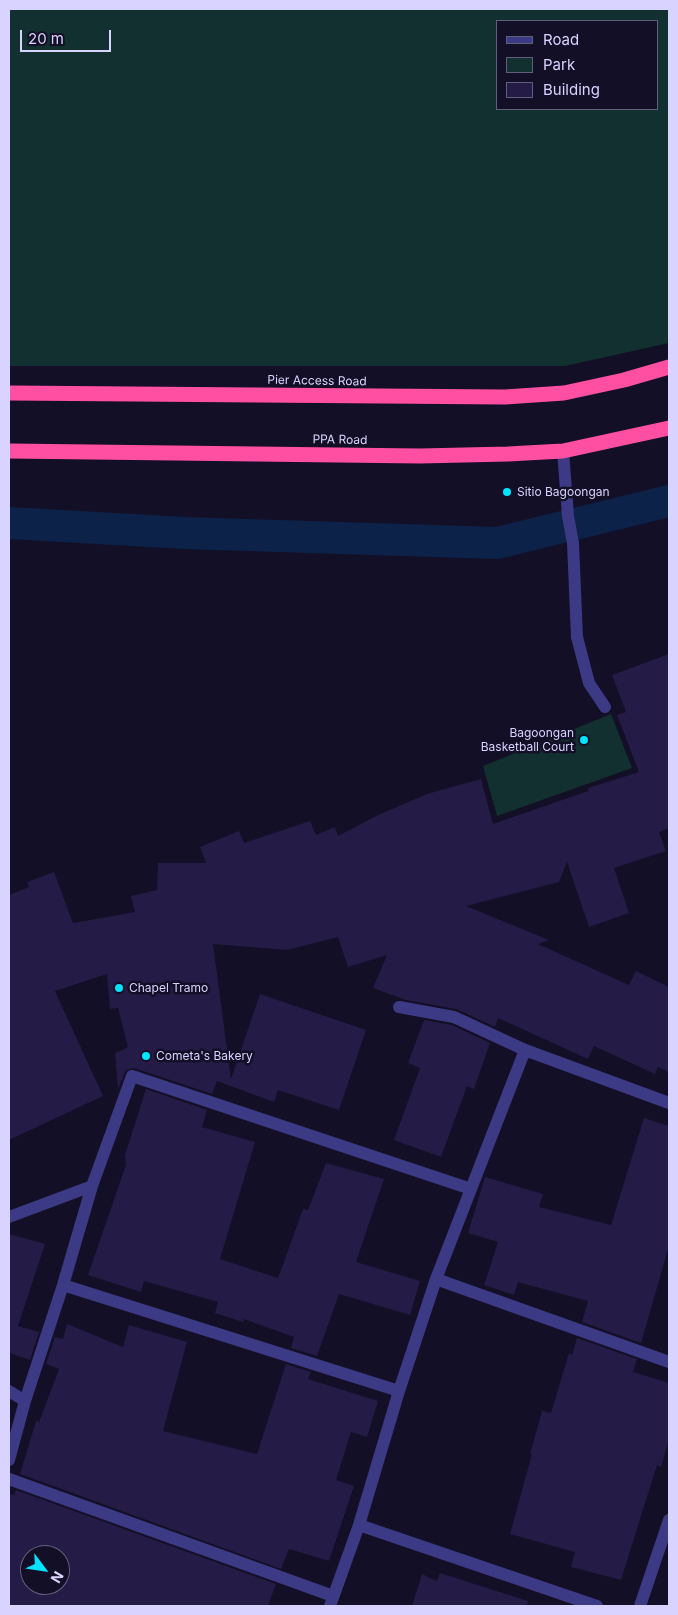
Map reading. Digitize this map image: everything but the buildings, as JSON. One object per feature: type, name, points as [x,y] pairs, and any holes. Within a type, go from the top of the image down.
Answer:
[{"type":"highway","name":"Pier Access Road","points":[[9,393],[505,398],[564,393],[624,380],[669,367]]},
{"type":"highway","name":"PPA Road","points":[[9,451],[420,456],[563,451],[669,428]]},
{"type":"street","points":[[563,451],[568,516],[573,542],[577,637],[589,683],[605,707]]},
{"type":"street","points":[[399,1007],[454,1017],[525,1050],[669,1103]]},
{"type":"street","points":[[9,1479],[332,1601],[359,1525],[399,1391],[436,1279],[525,1050]]},
{"type":"street","points":[[9,1460],[25,1401],[63,1285],[92,1186],[132,1076],[471,1189]]},
{"type":"street","points":[[9,1216],[92,1186]]},
{"type":"street","points":[[436,1279],[669,1362]]},
{"type":"street","points":[[63,1285],[399,1391]]},
{"type":"street","points":[[9,1391],[25,1401]]},
{"type":"street","points":[[640,1606],[669,1520]]},
{"type":"street","points":[[359,1525],[597,1606]]},
{"type":"green space","points":[[9,9],[669,9],[669,343],[565,366],[9,366]]},
{"type":"green space","name":"Bagoongan Basketball Court","points":[[611,714],[632,768],[497,816],[483,766]]},
{"type":"waterway","points":[[9,523],[185,533],[497,543],[669,501]]},
{"type":"place","name":"Sitio Bagoongan","points":[[507,492]]},
{"type":"place","name":"Bagoongan Basketball Court","points":[[584,740]]},
{"type":"place","name":"Chapel Tramo","points":[[119,988]]},
{"type":"place","name":"Cometa's Bakery","points":[[146,1056]]}]
